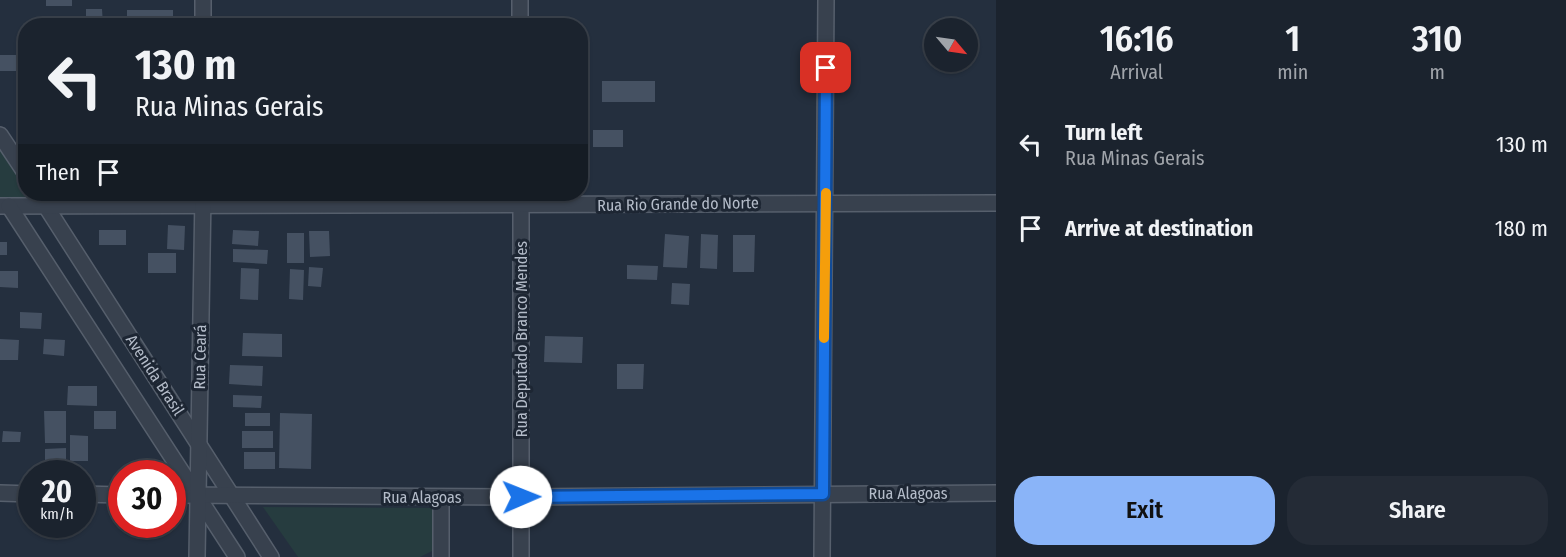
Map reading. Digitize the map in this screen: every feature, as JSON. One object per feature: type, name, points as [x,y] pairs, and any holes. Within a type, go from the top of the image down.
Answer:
[{"type":"street","points":[[202,0],[202,18]]},
{"type":"street","points":[[520,0],[520,18]]},
{"type":"street","points":[[822,557],[826,0]]},
{"type":"street","points":[[0,135],[18,162]]},
{"type":"street","name":"Rua Rio Grande do Norte","points":[[588,200],[996,203]]},
{"type":"street","name":"Rua Rio Grande do Norte","points":[[4,206],[36,201]]},
{"type":"street","name":"Avenida Brasil","points":[[43,201],[271,557]]},
{"type":"street","name":"Rua Ceará","points":[[197,557],[203,201]]},
{"type":"street","name":"Rua Deputado Branco Mendes","points":[[521,201],[521,557]]},
{"type":"street","name":"Avenida Brasil","points":[[4,206],[237,557]]},
{"type":"street","points":[[0,493],[18,494]]},
{"type":"street","name":"Rua Alagoas","points":[[186,495],[521,497],[996,493]]},
{"type":"street","points":[[441,497],[441,557]]},
{"type":"green space","points":[[0,140],[18,167],[18,199],[0,199]]},
{"type":"green space","points":[[263,507],[436,508],[434,550],[420,557],[298,557]]},
{"type":"building","points":[[46,0],[72,0],[72,6],[46,6]]},
{"type":"building","points":[[86,9],[102,9],[103,18],[86,18]]},
{"type":"building","points":[[127,10],[173,10],[173,18],[127,18]]},
{"type":"building","points":[[0,55],[17,55],[17,71],[0,71]]},
{"type":"building","points":[[602,81],[655,81],[655,102],[602,102]]},
{"type":"building","points":[[593,130],[623,130],[623,147],[593,147]]},
{"type":"building","points":[[168,225],[185,226],[184,250],[167,249]]},
{"type":"building","points":[[99,230],[126,230],[126,245],[99,245]]},
{"type":"building","points":[[233,230],[259,231],[258,246],[232,244]]},
{"type":"building","points":[[309,231],[329,231],[330,256],[310,257]]},
{"type":"building","points":[[287,233],[304,233],[304,263],[287,263]]},
{"type":"building","points":[[665,234],[689,236],[687,268],[663,267]]},
{"type":"building","points":[[701,234],[718,235],[717,269],[700,268]]},
{"type":"building","points":[[733,235],[755,235],[754,272],[733,272]]},
{"type":"building","points":[[0,242],[7,242],[7,255],[0,255]]},
{"type":"building","points":[[233,249],[268,250],[267,264],[233,262]]},
{"type":"building","points":[[148,253],[176,253],[176,273],[148,273]]},
{"type":"building","points":[[627,265],[658,266],[657,280],[627,279]]},
{"type":"building","points":[[309,267],[323,268],[321,287],[308,286]]},
{"type":"building","points":[[241,268],[259,269],[258,300],[240,299]]},
{"type":"building","points":[[290,269],[304,270],[303,300],[289,299]]},
{"type":"building","points":[[0,271],[18,271],[18,288],[0,287]]},
{"type":"building","points":[[672,283],[690,284],[689,305],[671,304]]},
{"type":"building","points":[[20,312],[42,313],[41,329],[20,328]]},
{"type":"building","points":[[243,333],[282,334],[282,357],[242,356]]},
{"type":"building","points":[[545,336],[583,337],[582,363],[544,362]]},
{"type":"building","points":[[0,339],[19,340],[18,360],[0,360]]},
{"type":"building","points":[[44,339],[65,340],[64,356],[43,354]]},
{"type":"building","points":[[617,364],[644,364],[643,389],[617,389]]},
{"type":"building","points":[[230,365],[263,366],[262,386],[229,384]]},
{"type":"building","points":[[68,386],[97,386],[97,406],[67,405]]},
{"type":"building","points":[[233,395],[262,396],[261,408],[233,407]]},
{"type":"building","points":[[44,411],[66,411],[66,443],[45,443]]},
{"type":"building","points":[[94,411],[116,411],[116,429],[94,429]]},
{"type":"building","points":[[245,413],[270,413],[270,426],[245,426]]},
{"type":"building","points":[[280,413],[312,414],[311,469],[279,468]]},
{"type":"building","points":[[3,431],[21,432],[20,442],[2,442]]},
{"type":"building","points":[[242,431],[273,431],[273,448],[242,448]]},
{"type":"building","points":[[70,435],[88,436],[88,460],[70,460]]},
{"type":"building","points":[[66,448],[66,460],[45,460],[45,449]]},
{"type":"building","points":[[244,452],[275,452],[275,469],[244,469]]},
{"type":"slow traffic","points":[[824,338],[826,193]]},
{"type":"route","points":[[521,497],[823,494],[826,68]]}]
